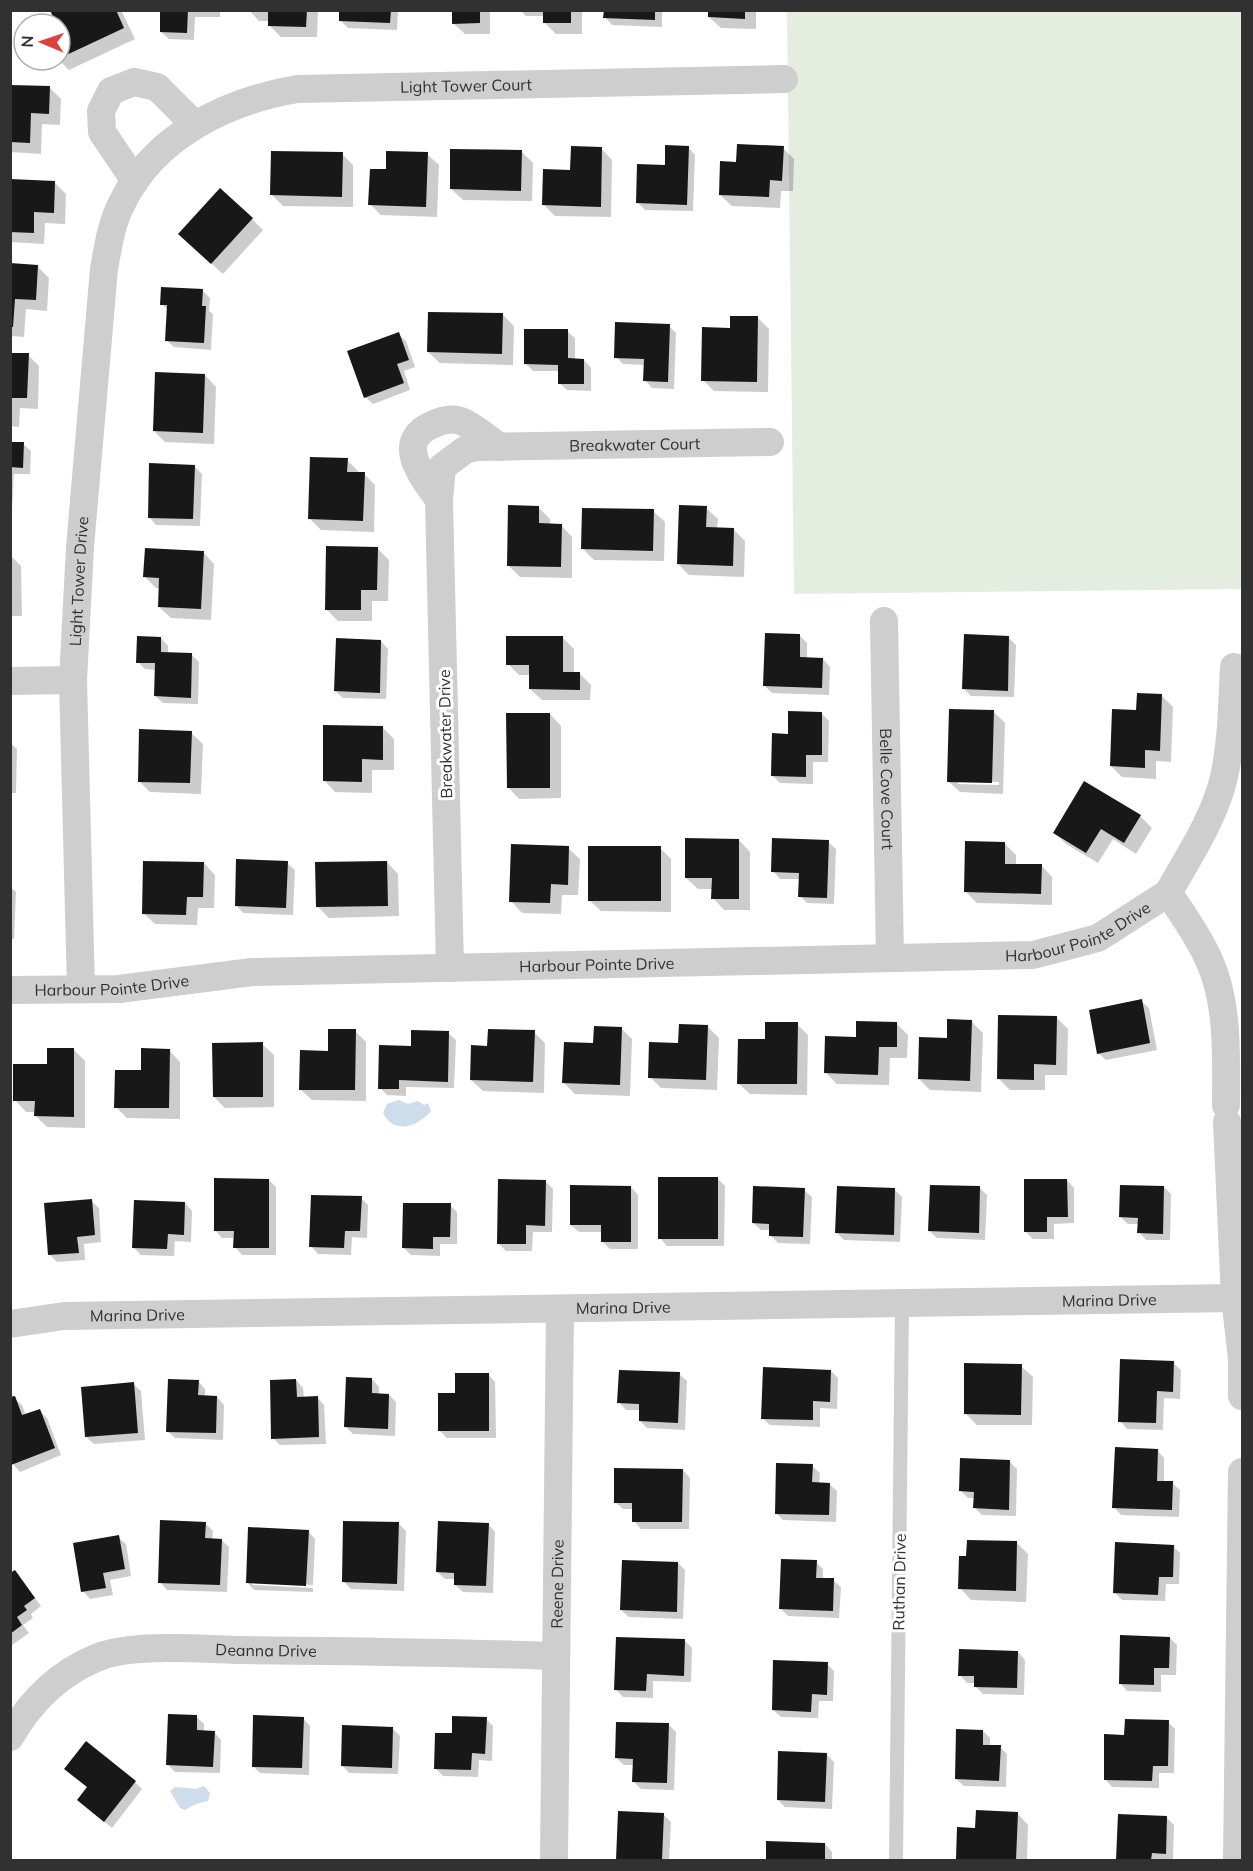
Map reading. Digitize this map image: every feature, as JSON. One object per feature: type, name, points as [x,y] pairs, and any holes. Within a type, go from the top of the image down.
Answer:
[{"type":"street","name":"Light Tower Court","points":[[162,149],[195,126],[236,105],[266,94],[297,89],[784,79]]},
{"type":"street","points":[[135,181],[102,132],[101,111],[111,91],[134,82],[157,87],[195,126]]},
{"type":"street","name":"Light Tower Drive","points":[[81,989],[73,680],[80,547],[104,269],[109,238],[122,203],[148,162],[162,149]]},
{"type":"street","points":[[439,500],[416,465],[413,456],[415,439],[424,429],[442,421],[461,421],[500,447]]},
{"type":"street","name":"Breakwater Court","points":[[439,500],[442,467],[465,450],[500,447],[770,442]]},
{"type":"street","name":"Breakwater Drive","points":[[439,500],[450,968]]},
{"type":"street","name":"Belle Cove Court","points":[[884,621],[890,957]]},
{"type":"street","points":[[1234,667],[1230,734],[1223,778],[1202,835],[1168,893],[1189,922],[1210,962],[1226,1036],[1235,1298],[1242,1359],[1242,1396]]},
{"type":"street","points":[[10,681],[73,680]]},
{"type":"street","name":"Harbour Pointe Drive","points":[[10,990],[119,989],[252,972],[1033,955],[1098,938],[1168,893]]},
{"type":"street","name":"Marina Drive","points":[[10,1324],[64,1316],[1235,1298]]},
{"type":"street","name":"Reene Drive","points":[[554,1860],[560,1309]]},
{"type":"street","points":[[1237,1860],[1242,1472]]},
{"type":"street","name":"Deanna Drive","points":[[10,1737],[19,1721],[42,1693],[69,1673],[97,1658],[129,1650],[302,1650],[556,1656]]},
{"type":"lane","name":"Ruthan Drive","points":[[896,1860],[902,1304]]},
{"type":"shaded area","points":[[787,11],[1242,11],[1242,589],[794,594]]},
{"type":"water","points":[[399,1100],[408,1104],[418,1101],[424,1105],[428,1103],[431,1111],[426,1117],[413,1124],[400,1126],[393,1124],[383,1113],[387,1104]]},
{"type":"water","points":[[204,1786],[210,1793],[208,1801],[185,1810],[180,1808],[170,1791],[175,1787],[196,1789]]},
{"type":"building","points":[[50,10],[116,10],[124,28],[72,52],[72,12],[51,12]]},
{"type":"building","points":[[160,10],[188,10],[187,33],[160,32]]},
{"type":"building","points":[[268,10],[307,10],[306,27],[268,26]]},
{"type":"building","points":[[339,10],[391,10],[390,23],[339,21]]},
{"type":"building","points":[[452,10],[480,10],[480,23],[452,24]]},
{"type":"building","points":[[543,10],[571,10],[571,23],[543,23]]},
{"type":"building","points":[[604,10],[655,10],[655,20],[603,18]]},
{"type":"building","points":[[708,10],[745,10],[745,19],[708,17]]},
{"type":"building","points":[[10,85],[50,86],[49,114],[31,113],[30,143],[10,142]]},
{"type":"building","points":[[737,144],[784,146],[782,181],[770,180],[769,197],[719,195],[720,161],[736,162]]},
{"type":"building","points":[[665,145],[689,146],[687,205],[636,203],[637,164],[665,165]]},
{"type":"building","points":[[571,146],[602,147],[601,207],[542,205],[543,169],[570,170]]},
{"type":"building","points":[[450,149],[522,150],[521,191],[450,189]]},
{"type":"building","points":[[271,151],[343,152],[342,197],[270,195]]},
{"type":"building","points":[[386,151],[428,152],[426,207],[368,205],[370,169],[386,169]]},
{"type":"building","points":[[10,179],[55,181],[54,213],[34,212],[34,233],[10,232]]},
{"type":"building","points":[[220,188],[253,218],[211,264],[178,234]]},
{"type":"building","points":[[10,263],[38,265],[36,300],[15,299],[13,327],[10,327]]},
{"type":"building","points":[[161,287],[203,289],[202,306],[206,306],[204,343],[165,341],[167,305],[160,305]]},
{"type":"building","points":[[428,312],[503,313],[502,354],[427,352]]},
{"type":"building","points":[[730,316],[758,316],[757,382],[701,381],[702,327],[730,328]]},
{"type":"building","points":[[615,322],[670,324],[668,382],[643,381],[644,359],[614,358]]},
{"type":"building","points":[[524,329],[568,329],[568,358],[584,359],[584,384],[558,384],[558,365],[524,364]]},
{"type":"building","points":[[399,332],[409,360],[397,364],[404,383],[364,398],[347,351]]},
{"type":"building","points":[[10,353],[29,353],[27,398],[10,398]]},
{"type":"building","points":[[155,372],[205,374],[203,433],[153,431]]},
{"type":"building","points":[[10,442],[24,442],[23,468],[10,467]]},
{"type":"building","points":[[310,457],[348,458],[347,472],[365,472],[363,521],[308,519]]},
{"type":"building","points":[[149,463],[195,465],[193,519],[148,518]]},
{"type":"building","points":[[508,505],[539,506],[539,523],[562,524],[561,567],[507,566]]},
{"type":"building","points":[[679,505],[707,506],[706,527],[734,528],[733,566],[677,564]]},
{"type":"building","points":[[582,508],[654,509],[653,551],[581,549]]},
{"type":"building","points":[[326,546],[378,547],[377,590],[361,590],[361,610],[325,610]]},
{"type":"building","points":[[145,548],[204,551],[201,609],[158,607],[159,578],[143,577]]},
{"type":"building","points":[[765,633],[800,634],[800,657],[823,658],[822,688],[763,686]]},
{"type":"building","points":[[964,634],[1009,636],[1008,691],[962,689]]},
{"type":"building","points":[[137,636],[161,637],[161,652],[192,653],[191,698],[154,696],[155,663],[136,663]]},
{"type":"building","points":[[506,636],[563,636],[563,672],[580,672],[580,690],[529,689],[529,665],[506,665]]},
{"type":"building","points":[[336,638],[381,640],[380,693],[334,691]]},
{"type":"building","points":[[1137,693],[1162,694],[1160,751],[1145,750],[1145,768],[1110,766],[1112,709],[1136,710]]},
{"type":"building","points":[[949,709],[994,710],[992,783],[947,782]]},
{"type":"building","points":[[788,711],[822,712],[822,755],[806,755],[806,777],[771,776],[772,733],[788,734]]},
{"type":"building","points":[[506,713],[550,713],[550,788],[507,788]]},
{"type":"building","points":[[323,725],[383,726],[383,760],[362,759],[362,782],[323,781]]},
{"type":"building","points":[[139,729],[192,731],[190,783],[138,782]]},
{"type":"building","points":[[1084,781],[1141,815],[1124,843],[1101,829],[1086,853],[1053,833]]},
{"type":"building","points":[[685,838],[739,839],[739,899],[711,899],[712,878],[685,878]]},
{"type":"building","points":[[772,838],[829,840],[827,898],[798,897],[799,873],[771,872]]},
{"type":"building","points":[[965,841],[1005,842],[1005,864],[1042,864],[1041,894],[964,892]]},
{"type":"building","points":[[511,844],[569,846],[568,885],[551,884],[550,903],[509,902]]},
{"type":"building","points":[[588,846],[661,846],[661,901],[588,901]]},
{"type":"building","points":[[236,859],[288,861],[286,908],[235,906]]},
{"type":"building","points":[[143,861],[204,862],[203,897],[187,897],[186,915],[142,914]]},
{"type":"building","points":[[387,861],[388,906],[316,907],[315,862]]},
{"type":"building","points":[[1142,999],[1150,1043],[1097,1054],[1089,1010]]},
{"type":"building","points":[[998,1015],[1057,1016],[1056,1065],[1034,1064],[1034,1080],[997,1079]]},
{"type":"building","points":[[947,1019],[972,1020],[970,1081],[918,1079],[919,1037],[947,1038]]},
{"type":"building","points":[[856,1021],[897,1022],[897,1047],[879,1047],[878,1075],[824,1073],[825,1036],[856,1037]]},
{"type":"building","points":[[765,1022],[798,1022],[797,1084],[737,1084],[738,1039],[765,1039]]},
{"type":"building","points":[[679,1024],[708,1025],[706,1080],[648,1078],[649,1042],[678,1043]]},
{"type":"building","points":[[594,1026],[622,1027],[620,1085],[562,1083],[564,1042],[593,1043]]},
{"type":"building","points":[[328,1029],[356,1029],[355,1090],[299,1090],[300,1050],[328,1051]]},
{"type":"building","points":[[488,1029],[535,1030],[533,1082],[470,1080],[471,1045],[487,1046]]},
{"type":"building","points":[[411,1030],[449,1031],[448,1082],[399,1080],[399,1089],[378,1089],[379,1045],[411,1046]]},
{"type":"building","points":[[263,1042],[263,1097],[213,1097],[212,1043]]},
{"type":"building","points":[[47,1048],[74,1048],[74,1117],[34,1116],[35,1101],[13,1101],[13,1064],[47,1064]]},
{"type":"building","points":[[141,1048],[170,1049],[169,1108],[114,1108],[115,1070],[141,1070]]},
{"type":"building","points":[[658,1177],[718,1177],[718,1239],[658,1239]]},
{"type":"building","points":[[214,1178],[269,1179],[269,1248],[233,1248],[234,1231],[214,1231]]},
{"type":"building","points":[[498,1179],[546,1180],[545,1226],[526,1225],[526,1244],[497,1244]]},
{"type":"building","points":[[1024,1179],[1067,1179],[1068,1217],[1047,1217],[1047,1232],[1024,1232]]},
{"type":"building","points":[[570,1185],[631,1186],[631,1242],[601,1242],[601,1225],[570,1225]]},
{"type":"building","points":[[930,1185],[980,1186],[979,1233],[928,1231]]},
{"type":"building","points":[[1120,1185],[1164,1186],[1163,1234],[1137,1233],[1138,1218],[1119,1217]]},
{"type":"building","points":[[753,1186],[805,1188],[803,1237],[769,1236],[769,1224],[752,1223]]},
{"type":"building","points":[[837,1186],[895,1188],[894,1235],[835,1233]]},
{"type":"building","points":[[311,1195],[362,1196],[360,1231],[345,1231],[344,1248],[309,1247]]},
{"type":"building","points":[[92,1199],[95,1235],[77,1237],[79,1253],[48,1255],[44,1203]]},
{"type":"building","points":[[134,1200],[185,1202],[184,1235],[168,1234],[167,1249],[132,1248]]},
{"type":"building","points":[[403,1203],[451,1203],[450,1237],[433,1237],[433,1249],[402,1248]]},
{"type":"building","points":[[1120,1359],[1174,1361],[1173,1392],[1157,1391],[1156,1423],[1118,1422]]},
{"type":"building","points":[[964,1363],[1022,1364],[1021,1415],[964,1414]]},
{"type":"building","points":[[763,1367],[831,1370],[830,1402],[813,1401],[813,1420],[761,1419]]},
{"type":"building","points":[[619,1370],[680,1372],[678,1423],[639,1421],[639,1404],[617,1403]]},
{"type":"building","points":[[455,1373],[489,1373],[489,1431],[438,1431],[438,1393],[455,1393]]},
{"type":"building","points":[[346,1377],[372,1378],[372,1393],[389,1394],[388,1429],[344,1427]]},
{"type":"building","points":[[168,1379],[199,1380],[198,1395],[217,1396],[216,1433],[166,1432]]},
{"type":"building","points":[[296,1379],[297,1397],[318,1396],[319,1437],[271,1439],[270,1380]]},
{"type":"building","points":[[134,1382],[138,1433],[85,1437],[81,1387]]},
{"type":"building","points":[[15,1396],[22,1415],[40,1409],[55,1448],[11,1465],[10,1397]]},
{"type":"building","points":[[1115,1447],[1158,1449],[1157,1481],[1173,1481],[1172,1510],[1112,1508]]},
{"type":"building","points":[[960,1458],[1010,1460],[1009,1510],[973,1508],[974,1492],[959,1491]]},
{"type":"building","points":[[776,1463],[813,1464],[812,1482],[830,1483],[829,1515],[775,1514]]},
{"type":"building","points":[[614,1468],[683,1469],[682,1522],[632,1522],[632,1503],[614,1503]]},
{"type":"building","points":[[160,1520],[206,1522],[205,1538],[222,1539],[220,1585],[158,1583]]},
{"type":"building","points":[[343,1521],[399,1522],[397,1584],[342,1582]]},
{"type":"building","points":[[438,1521],[489,1523],[486,1586],[454,1585],[454,1573],[436,1572]]},
{"type":"building","points":[[248,1527],[309,1530],[306,1586],[246,1583]]},
{"type":"building","points":[[119,1535],[125,1569],[103,1573],[106,1588],[81,1592],[73,1543]]},
{"type":"building","points":[[967,1540],[1017,1541],[1016,1591],[958,1589],[959,1556],[966,1556]]},
{"type":"building","points":[[1115,1542],[1174,1545],[1173,1577],[1159,1577],[1158,1595],[1113,1593]]},
{"type":"building","points":[[781,1559],[817,1560],[816,1578],[834,1578],[833,1611],[779,1609]]},
{"type":"building","points":[[622,1560],[678,1562],[677,1612],[620,1610]]},
{"type":"building","points":[[15,1570],[35,1598],[24,1606],[27,1610],[17,1617],[22,1625],[10,1634],[10,1573]]},
{"type":"building","points":[[1120,1635],[1170,1637],[1169,1668],[1154,1668],[1154,1685],[1119,1684]]},
{"type":"building","points":[[616,1637],[685,1639],[684,1676],[647,1674],[646,1691],[614,1690]]},
{"type":"building","points":[[959,1649],[1018,1651],[1017,1688],[974,1687],[974,1676],[958,1676]]},
{"type":"building","points":[[773,1660],[828,1662],[827,1695],[812,1694],[811,1712],[772,1710]]},
{"type":"building","points":[[168,1714],[197,1715],[197,1730],[215,1731],[213,1767],[166,1765]]},
{"type":"building","points":[[253,1715],[304,1717],[302,1768],[252,1767]]},
{"type":"building","points":[[452,1716],[487,1717],[485,1754],[472,1753],[471,1770],[434,1769],[435,1733],[452,1733]]},
{"type":"building","points":[[1125,1719],[1169,1720],[1168,1766],[1153,1766],[1152,1781],[1104,1780],[1104,1734],[1124,1735]]},
{"type":"building","points":[[616,1722],[669,1723],[667,1783],[632,1782],[633,1759],[615,1758]]},
{"type":"building","points":[[342,1725],[393,1727],[392,1768],[341,1766]]},
{"type":"building","points":[[956,1729],[983,1730],[983,1745],[1001,1745],[999,1781],[955,1779]]},
{"type":"building","points":[[86,1741],[136,1781],[104,1822],[77,1800],[87,1787],[64,1769]]},
{"type":"building","points":[[778,1751],[827,1753],[825,1802],[777,1800]]},
{"type":"building","points":[[976,1810],[1018,1812],[1016,1860],[956,1859],[957,1827],[975,1828]]},
{"type":"building","points":[[618,1811],[664,1813],[662,1860],[616,1860]]},
{"type":"building","points":[[1118,1814],[1167,1816],[1166,1854],[1152,1853],[1151,1860],[1116,1860]]},
{"type":"building","points":[[766,1841],[825,1843],[825,1860],[766,1860]]}]
